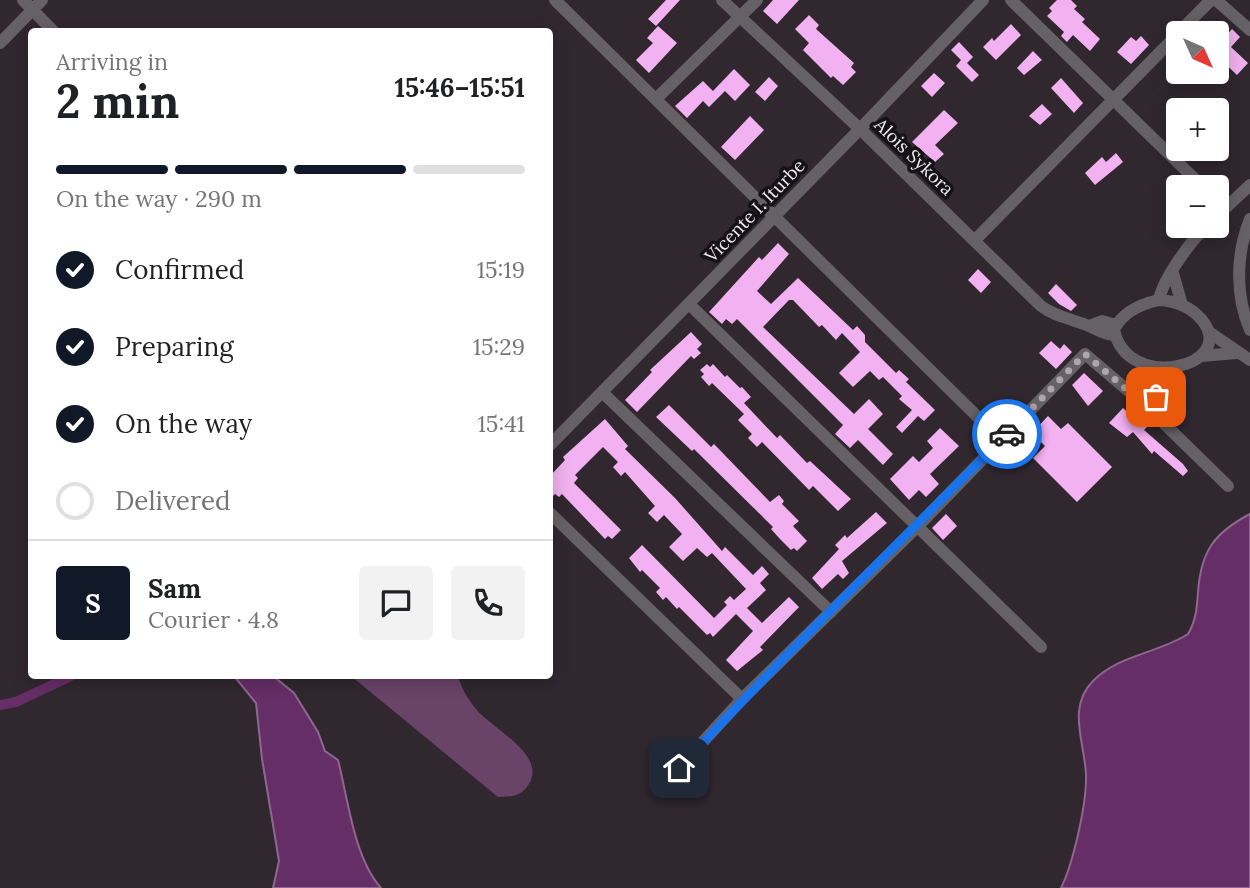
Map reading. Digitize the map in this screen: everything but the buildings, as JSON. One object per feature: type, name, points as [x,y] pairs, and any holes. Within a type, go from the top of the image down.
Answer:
[{"type":"street","points":[[0,43],[27,5],[42,0]]},
{"type":"street","points":[[555,0],[1001,440]]},
{"type":"street","name":"Alois Sykora","points":[[722,0],[1051,313],[1089,326],[1100,334],[1115,330]]},
{"type":"street","points":[[656,99],[757,0]]},
{"type":"street","name":"Vicente I. Iturbe","points":[[553,442],[983,0]]},
{"type":"street","points":[[1011,0],[1190,175]]},
{"type":"street","points":[[1192,21],[1214,0],[1250,30]]},
{"type":"street","points":[[27,5],[50,28]]},
{"type":"street","points":[[975,240],[1166,46]]},
{"type":"street","points":[[1229,201],[1250,185]]},
{"type":"street","points":[[1250,219],[1245,231],[1239,270],[1242,311],[1250,330]]},
{"type":"street","points":[[1159,299],[1161,286],[1197,238]]},
{"type":"street","points":[[1173,273],[1182,305]]},
{"type":"street","points":[[1237,354],[1201,356],[1178,367],[1160,369],[1150,367],[1133,357],[1115,330],[1137,307],[1159,299],[1182,305],[1196,314],[1209,332],[1237,354],[1250,360]]},
{"type":"street","points":[[689,304],[1041,647]]},
{"type":"street","points":[[1201,356],[1210,343],[1209,332]]},
{"type":"street","points":[[679,768],[742,699],[916,528],[1085,354],[1146,406],[1228,486]]},
{"type":"street","points":[[1146,406],[1156,397],[1162,385],[1160,369]]},
{"type":"street","points":[[602,392],[831,612]]},
{"type":"street","points":[[553,516],[742,699]]},
{"type":"shaded area","points":[[1250,514],[1250,888],[1061,888],[1074,850],[1084,804],[1086,779],[1079,716],[1085,692],[1093,681],[1114,665],[1188,634],[1196,614],[1202,565],[1206,554],[1227,528]]},
{"type":"shaded area","points":[[236,679],[277,679],[294,693],[318,732],[325,751],[338,760],[358,845],[364,861],[381,888],[273,888],[279,861],[262,759],[256,703]]},
{"type":"shaded area","points":[[355,679],[459,679],[476,709],[514,742],[530,761],[533,772],[527,787],[517,795],[498,797]]},
{"type":"waterway","points":[[0,705],[16,702],[65,679]]},
{"type":"way so far","points":[[1007,434],[1085,354],[1146,406],[1156,397]]},
{"type":"route","points":[[679,768],[742,699],[916,528],[1007,434]]}]
